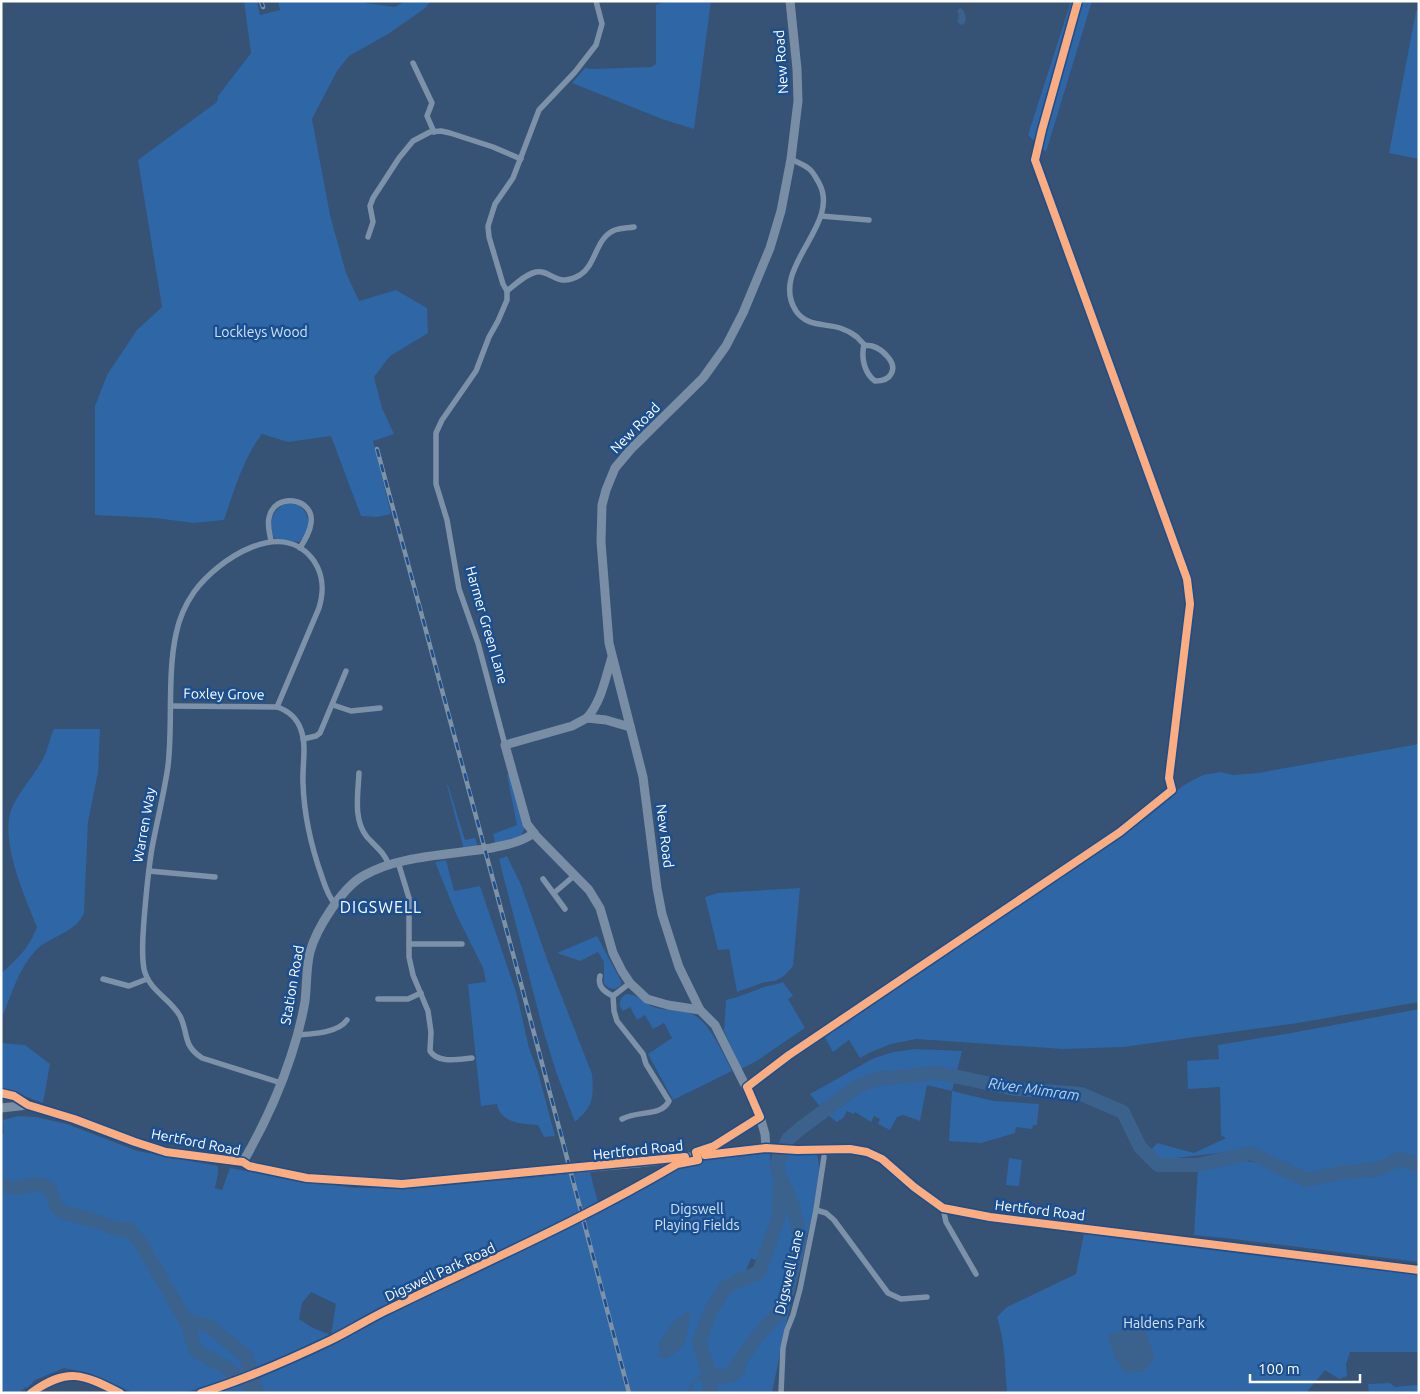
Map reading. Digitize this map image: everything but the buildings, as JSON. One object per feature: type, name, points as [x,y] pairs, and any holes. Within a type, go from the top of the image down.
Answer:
[{"type":"street","points":[[596,1],[602,24],[601,33],[596,45],[576,72],[539,110],[513,178],[494,204],[488,226],[488,237],[507,291],[528,275],[537,271],[566,280],[581,274],[590,265],[598,246],[607,235],[617,229],[634,227]]},
{"type":"street","name":"New Road","points":[[700,1010],[679,966],[662,914],[643,777],[609,643],[601,542],[602,505],[615,468],[631,449],[703,378],[726,346],[743,313],[770,248],[781,211],[791,159],[798,101],[797,68],[790,1]]},
{"type":"street","points":[[413,64],[432,102],[428,116],[434,132]]},
{"type":"street","points":[[368,236],[372,222],[370,206],[372,198],[391,169],[413,141],[430,132],[450,133],[493,147],[521,159]]},
{"type":"street","points":[[791,159],[810,169],[822,189],[824,201],[821,216],[799,258],[789,284],[791,302],[799,315],[805,320],[819,325],[840,328],[850,332],[864,345],[878,349],[890,360],[893,369],[891,376],[887,379],[875,381],[868,374],[863,356],[864,345]]},
{"type":"street","points":[[821,216],[869,220]]},
{"type":"street","name":"Harmer Green Lane","points":[[507,291],[503,310],[489,337],[476,371],[442,420],[436,440],[436,484],[447,520],[459,589],[478,643],[527,824],[589,890],[600,908],[613,953],[630,983],[647,999],[700,1010]]},
{"type":"street","points":[[300,548],[309,532],[312,518],[306,507],[294,500],[281,502],[271,512],[268,527],[271,541],[286,542],[300,548],[314,561],[323,582],[322,598],[277,707],[285,710],[294,718],[301,729],[303,739],[303,783],[308,831],[314,856],[326,889],[335,904]]},
{"type":"street","name":"Warren Way","points":[[146,978],[142,945],[149,871],[168,766],[173,652],[179,620],[193,593],[224,562],[254,546],[271,541]]},
{"type":"street","points":[[505,745],[572,726],[587,718],[596,707],[601,696],[612,657]]},
{"type":"street","points":[[303,739],[320,733],[346,671]]},
{"type":"street","points":[[333,705],[352,712],[380,708]]},
{"type":"street","name":"Foxley Grove","points":[[171,706],[277,707]]},
{"type":"street","points":[[587,718],[606,720],[630,727]]},
{"type":"street","points":[[359,773],[359,825],[368,838],[383,852],[389,864]]},
{"type":"street","name":"Station Road","points":[[242,1162],[255,1141],[281,1083],[298,1035],[305,1002],[309,954],[312,944],[343,893],[356,880],[389,864],[502,846],[526,838],[534,833]]},
{"type":"street","points":[[398,862],[409,898],[411,966],[428,1011],[431,1032],[429,1048],[431,1054],[441,1059],[472,1058]]},
{"type":"street","points":[[149,871],[215,877]]},
{"type":"street","points":[[554,893],[575,875]]},
{"type":"street","points":[[543,879],[566,909]]},
{"type":"street","points":[[409,944],[462,944]]},
{"type":"street","points":[[600,976],[601,988],[613,996]]},
{"type":"street","points":[[103,979],[130,986],[146,978],[179,1016],[193,1053],[202,1058],[281,1083]]},
{"type":"street","points":[[613,996],[630,983]]},
{"type":"street","points":[[378,998],[408,999],[421,993]]},
{"type":"street","points":[[613,996],[617,1022],[643,1054],[646,1064],[669,1101],[666,1107],[660,1110],[630,1114],[622,1119]]},
{"type":"street","points":[[700,1010],[718,1030],[760,1117],[765,1134],[766,1148]]},
{"type":"street","points":[[298,1035],[334,1029],[343,1025],[347,1020]]},
{"type":"street","name":"Hertford Road","points":[[1,1093],[14,1096],[28,1105],[74,1119],[166,1152],[242,1162],[249,1166],[302,1177],[402,1184],[766,1148],[797,1150],[850,1149],[867,1152],[882,1159],[914,1187],[943,1208],[990,1217],[1419,1270]]},
{"type":"street","name":"Hertford Road","points":[[1,1108],[28,1105]]},
{"type":"street","points":[[721,1142],[760,1117]]},
{"type":"street","name":"Digswell Lane","points":[[781,1393],[783,1348],[787,1330],[794,1315],[816,1210],[824,1157]]},
{"type":"street","name":"Digswell Park Road","points":[[201,1393],[232,1384],[331,1340],[383,1312],[541,1238],[677,1164],[680,1158]]},
{"type":"street","points":[[943,1208],[946,1222],[976,1274]]},
{"type":"street","points":[[816,1210],[834,1220],[888,1292],[901,1298],[927,1297]]},
{"type":"street","points":[[30,1393],[62,1376],[75,1375],[92,1379],[120,1393]]},
{"type":"green space","name":"Lockleys Wood","points":[[244,1],[257,1],[260,15],[280,10],[278,1],[366,1],[366,3],[395,7],[405,1],[431,1],[424,9],[388,34],[349,56],[337,71],[312,119],[330,215],[346,273],[359,301],[396,290],[427,308],[428,333],[390,356],[374,377],[382,408],[394,434],[373,441],[391,514],[377,517],[361,516],[331,436],[288,442],[262,434],[244,465],[224,520],[194,523],[155,518],[95,515],[95,406],[107,375],[137,330],[162,307],[138,160],[217,102],[218,96],[251,53]]},
{"type":"green space","points":[[666,1],[711,1],[694,129],[662,119],[572,83],[585,68],[651,67],[656,64],[656,5]]},
{"type":"green space","points":[[1071,1],[1092,1],[1046,152],[1028,135]]},
{"type":"green space","points":[[1416,11],[1419,12],[1419,159],[1389,153]]},
{"type":"green space","points":[[288,503],[299,505],[308,519],[308,528],[299,542],[275,539],[272,534],[271,523],[275,512],[278,508]]},
{"type":"green space","points":[[54,729],[100,729],[98,772],[88,822],[84,913],[80,920],[69,930],[42,945],[29,958],[19,975],[1,1019],[1,974],[22,952],[37,927],[15,869],[11,853],[8,823],[11,810],[42,760]]},
{"type":"green space","points":[[1419,744],[1419,1002],[1298,1023],[1123,1047],[1063,1049],[916,1039],[891,1044],[860,1058],[849,1040],[833,1052],[823,1034],[1095,854],[1169,795],[1203,775],[1221,772],[1233,775],[1258,773]]},
{"type":"green space","points":[[510,774],[525,828],[521,836],[495,843],[493,834],[517,825],[507,775]]},
{"type":"green space","points":[[447,785],[465,840],[475,838],[478,847],[464,850]]},
{"type":"green space","points":[[507,856],[521,885],[547,959],[592,1074],[593,1090],[591,1101],[586,1111],[575,1122],[556,1072],[542,1026],[499,859]]},
{"type":"green space","points":[[446,860],[454,891],[480,886],[517,995],[529,1048],[538,1072],[555,1136],[544,1137],[538,1125],[519,1123],[507,1119],[502,1115],[497,1104],[481,1106],[468,984],[486,982],[483,968],[457,916],[435,862]]},
{"type":"green space","points":[[800,888],[793,966],[784,976],[775,981],[765,982],[737,992],[729,949],[718,950],[705,897],[718,893]]},
{"type":"green space","points":[[597,936],[621,981],[621,985],[615,989],[609,988],[604,984],[604,962],[598,952],[580,961],[557,953]]},
{"type":"green space","points":[[783,982],[793,996],[788,999],[805,1028],[755,1062],[741,1069],[724,1031],[726,1000]]},
{"type":"green space","points":[[626,994],[634,995],[657,1008],[684,1011],[698,1018],[710,1031],[732,1071],[673,1100],[648,1054],[672,1038],[664,1023],[653,1029],[645,1015],[637,1020],[630,1007],[623,1011],[620,1002]]},
{"type":"green space","points":[[1419,1009],[1419,1161],[1398,1155],[1377,1168],[1331,1172],[1307,1178],[1252,1149],[1159,1160],[1150,1151],[1157,1143],[1194,1153],[1226,1138],[1221,1135],[1220,1087],[1188,1089],[1187,1061],[1219,1059],[1218,1045]]},
{"type":"green space","points":[[1,1043],[25,1045],[50,1064],[43,1103],[1,1087]]},
{"type":"green space","points":[[916,1049],[962,1051],[952,1091],[927,1085],[920,1121],[903,1115],[897,1117],[890,1130],[878,1124],[880,1119],[874,1116],[871,1122],[855,1112],[854,1114],[847,1111],[843,1118],[837,1122],[826,1114],[810,1094],[874,1058],[893,1052]]},
{"type":"green space","points":[[952,1091],[994,1101],[1039,1104],[1037,1125],[1033,1125],[1032,1129],[1016,1127],[1015,1133],[981,1143],[949,1141]]},
{"type":"green space","points":[[18,1116],[36,1117],[67,1124],[137,1151],[218,1166],[215,1188],[222,1190],[230,1168],[356,1188],[404,1188],[451,1185],[590,1172],[598,1203],[539,1235],[398,1301],[307,1348],[228,1380],[183,1393],[133,1393],[89,1373],[64,1368],[35,1380],[19,1393],[6,1393],[4,1391],[1,1393],[1,1134],[4,1133],[3,1120]],"holes":[[[311,1292],[336,1304],[331,1335],[313,1328],[299,1319],[302,1303]]]},
{"type":"green space","name":"Digswell Playing Fields","points":[[770,1151],[771,1172],[772,1151],[817,1155],[819,1184],[817,1200],[799,1261],[772,1393],[211,1393],[290,1363],[354,1333],[388,1314],[569,1228],[694,1159]],"holes":[[[751,1258],[764,1264],[760,1273],[742,1281]]]},
{"type":"green space","points":[[1009,1158],[1022,1160],[1019,1186],[1006,1185]]},
{"type":"green space","points":[[1400,1159],[1419,1165],[1419,1262],[1194,1235],[1198,1167],[1222,1162],[1245,1161],[1261,1163],[1305,1184],[1380,1172]]},
{"type":"green space","name":"Haldens Park","points":[[1084,1233],[1317,1260],[1419,1275],[1419,1352],[1350,1352],[1346,1364],[1347,1376],[1339,1379],[1325,1370],[1306,1393],[1007,1393],[1003,1345],[997,1317],[1007,1307],[1076,1274]]},
{"type":"green space","points":[[1390,1383],[1395,1387],[1416,1385],[1419,1387],[1419,1393],[1369,1393],[1368,1384]]},
{"type":"shaded area","points":[[960,8],[964,12],[966,19],[965,23],[961,25],[957,22],[959,16],[957,11]]},
{"type":"shaded area","points":[[686,1312],[690,1313],[687,1335],[683,1345],[666,1359],[662,1356],[656,1357],[660,1351],[658,1345],[672,1323]]},
{"type":"shaded area","points":[[1143,1323],[1155,1360],[1144,1371],[1125,1373],[1114,1355],[1108,1335]]},
{"type":"shaded area","points":[[742,1352],[746,1358],[744,1374],[734,1382],[723,1380],[722,1377],[726,1376]]},
{"type":"waterway","name":"River Mimram","points":[[708,1393],[711,1388],[707,1377],[709,1373],[699,1342],[710,1313],[725,1287],[759,1272],[779,1216],[780,1178],[777,1164],[788,1139],[858,1086],[877,1079],[939,1073],[1015,1089],[1081,1094],[1123,1112],[1140,1147],[1158,1165],[1197,1165],[1251,1153],[1306,1180],[1340,1173],[1378,1169],[1400,1159],[1419,1165]]},
{"type":"waterway","name":"River Mimram","points":[[781,1180],[789,1196],[796,1218],[800,1241],[788,1289],[783,1301]]},
{"type":"waterway","name":"River Mimram","points":[[1,1185],[15,1188],[37,1184],[49,1188],[57,1207],[63,1212],[114,1228],[130,1230],[140,1242],[186,1321],[209,1326],[246,1356],[257,1393]]},
{"type":"waterway","name":"River Mimram","points":[[709,1373],[722,1377],[729,1376],[759,1334],[778,1314]]},
{"type":"waterway","points":[[186,1321],[196,1351],[224,1366],[254,1389]]},
{"type":"waterway","points":[[688,1393],[693,1383],[705,1372],[709,1373]]},
{"type":"railway","points":[[261,1],[263,7]]},
{"type":"railway","points":[[377,449],[629,1393]]},
{"type":"cycle path","points":[[201,1393],[283,1362],[338,1337],[385,1311],[605,1204],[677,1164],[698,1160],[696,1152],[714,1146],[760,1117],[747,1087],[789,1055],[1120,832],[1172,790],[1169,778],[1190,604],[1187,579],[1035,160],[1078,1]]},
{"type":"cycle path","points":[[1,1093],[14,1096],[28,1105],[74,1119],[166,1152],[243,1162],[249,1166],[307,1178],[402,1184],[685,1157]]},
{"type":"cycle path","points":[[705,1155],[766,1148],[797,1150],[850,1149],[867,1152],[882,1159],[914,1187],[943,1208],[990,1217],[1419,1270]]},
{"type":"cycle path","points":[[31,1393],[55,1379],[75,1376],[95,1381],[120,1393]]},
{"type":"district","name":"DIGSWELL","points":[[381,907]]}]
